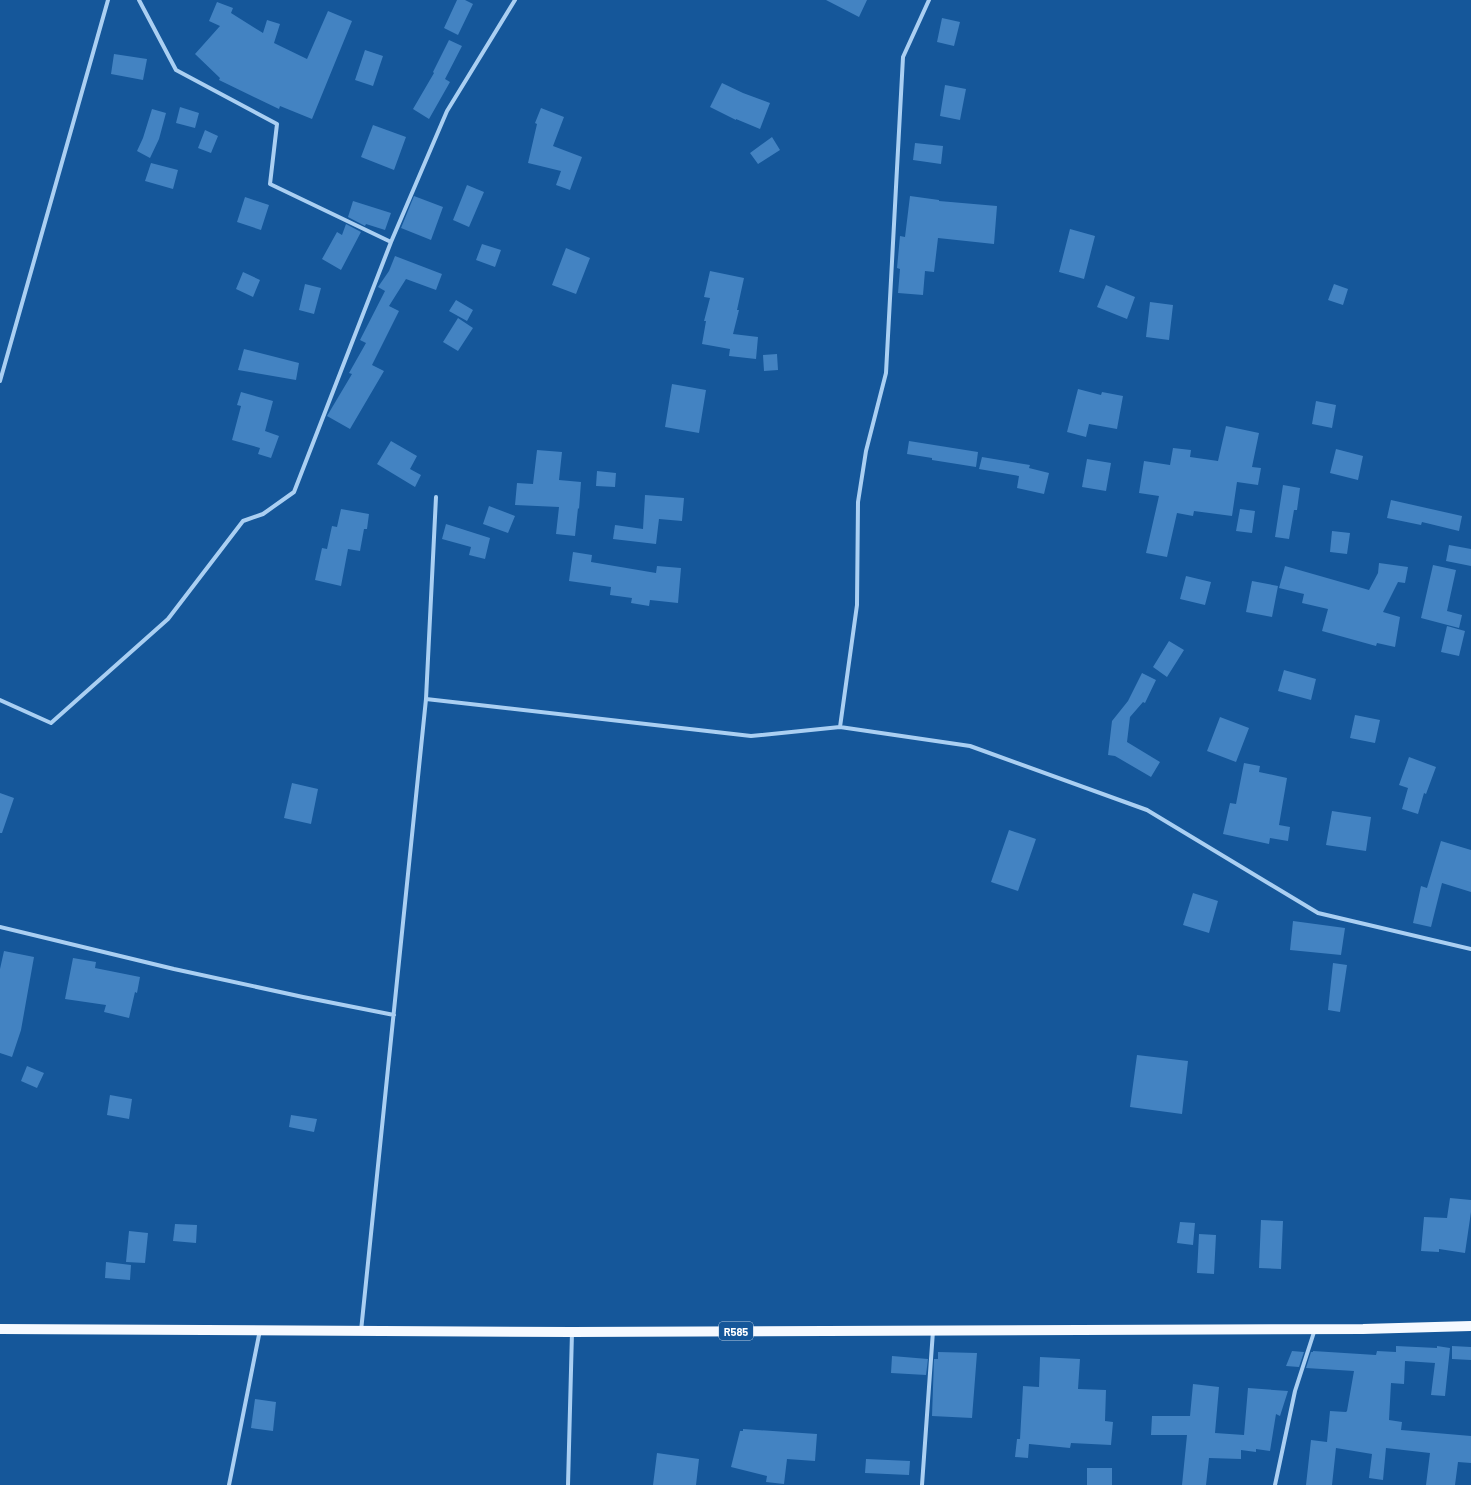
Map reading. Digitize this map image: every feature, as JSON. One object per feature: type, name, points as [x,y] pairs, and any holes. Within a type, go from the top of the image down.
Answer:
[{"type":"main road","name":"R585","points":[[0,1329],[572,1332],[1315,1329],[1471,1326]]},
{"type":"street","points":[[0,380],[108,0]]},
{"type":"street","points":[[139,0],[176,70],[277,124],[270,184],[391,242]]},
{"type":"street","points":[[0,700],[51,723],[168,619],[243,521],[263,514],[294,492],[391,242],[447,111],[515,0]]},
{"type":"street","points":[[840,727],[857,605],[858,502],[866,451],[886,373],[903,57],[929,0]]},
{"type":"street","points":[[361,1331],[426,699],[436,497]]},
{"type":"street","points":[[426,699],[751,736],[840,727],[970,746],[1147,810],[1318,913],[1471,949]]},
{"type":"street","points":[[0,927],[174,969],[394,1015]]},
{"type":"street","points":[[1275,1485],[1295,1391],[1315,1329]]},
{"type":"street","points":[[229,1485],[260,1330]]},
{"type":"street","points":[[922,1485],[933,1330]]},
{"type":"street","points":[[568,1485],[572,1332]]},
{"type":"building","points":[[457,0],[465,0],[473,4],[458,35],[444,28]]},
{"type":"building","points":[[826,0],[867,0],[859,17]]},
{"type":"building","points":[[217,2],[233,8],[231,13],[263,33],[267,20],[280,24],[274,43],[307,59],[328,11],[352,21],[312,119],[280,106],[279,109],[219,80],[220,78],[195,54],[220,26],[209,21]]},
{"type":"building","points":[[942,18],[960,22],[954,46],[937,42]]},
{"type":"building","points":[[449,40],[462,46],[445,79],[450,82],[429,119],[413,109],[434,73],[433,72]]},
{"type":"building","points":[[365,50],[383,56],[373,86],[355,80]]},
{"type":"building","points":[[114,54],[147,59],[143,80],[111,74]]},
{"type":"building","points":[[722,83],[770,103],[760,129],[736,120],[710,107]]},
{"type":"building","points":[[945,85],[966,89],[960,120],[940,116]]},
{"type":"building","points":[[180,107],[199,113],[195,128],[176,123]]},
{"type":"building","points":[[541,108],[564,117],[553,146],[582,157],[570,190],[556,185],[561,171],[528,163],[537,124],[535,123]]},
{"type":"building","points":[[152,109],[166,113],[159,139],[150,158],[137,151],[143,138]]},
{"type":"building","points":[[373,125],[406,137],[394,170],[361,157]]},
{"type":"building","points":[[205,130],[218,136],[211,153],[198,148]]},
{"type":"building","points":[[772,137],[780,150],[758,164],[750,153]]},
{"type":"building","points":[[915,143],[943,146],[941,164],[913,160]]},
{"type":"building","points":[[151,163],[178,170],[173,189],[145,181]]},
{"type":"building","points":[[467,185],[484,192],[469,227],[453,220]]},
{"type":"building","points":[[414,196],[443,207],[431,240],[401,228]]},
{"type":"building","points":[[910,196],[939,201],[997,206],[994,244],[938,238],[934,272],[925,271],[923,295],[898,293],[900,269],[897,268],[900,236],[905,237]]},
{"type":"building","points":[[245,197],[269,205],[261,230],[237,222]]},
{"type":"building","points":[[353,201],[391,213],[385,230],[366,224],[365,226],[348,217]]},
{"type":"building","points":[[346,224],[361,232],[341,270],[322,259],[337,232],[342,235]]},
{"type":"building","points":[[1070,229],[1095,236],[1084,279],[1059,272]]},
{"type":"building","points":[[482,244],[501,250],[495,267],[476,260]]},
{"type":"building","points":[[566,248],[590,258],[576,294],[552,285]]},
{"type":"building","points":[[395,256],[442,274],[436,290],[406,279],[389,306],[399,311],[372,365],[384,371],[350,429],[327,416],[352,374],[349,373],[366,343],[360,340],[385,291],[378,287],[389,271]]},
{"type":"building","points":[[710,271],[744,278],[737,310],[739,310],[733,334],[758,337],[756,359],[729,356],[730,349],[702,344],[706,321],[704,321],[710,298],[704,297]]},
{"type":"building","points":[[243,272],[260,280],[253,297],[236,289]]},
{"type":"building","points":[[305,284],[321,288],[314,314],[299,310]]},
{"type":"building","points":[[1334,284],[1348,289],[1343,305],[1328,300]]},
{"type":"building","points":[[1106,285],[1135,297],[1127,319],[1097,307]]},
{"type":"building","points":[[456,300],[473,310],[467,321],[449,311]]},
{"type":"building","points":[[1150,302],[1173,305],[1169,340],[1146,337]]},
{"type":"building","points":[[458,318],[473,328],[458,351],[443,342]]},
{"type":"building","points":[[244,349],[299,363],[296,380],[238,370]]},
{"type":"building","points":[[777,354],[778,370],[764,371],[763,355]]},
{"type":"building","points":[[672,384],[706,390],[699,433],[665,427]]},
{"type":"building","points":[[1078,389],[1101,395],[1102,392],[1123,396],[1117,429],[1089,424],[1086,437],[1067,432]]},
{"type":"building","points":[[241,392],[273,401],[265,431],[279,436],[271,458],[258,454],[260,448],[232,440],[241,406],[237,405]]},
{"type":"building","points":[[1316,401],[1336,405],[1332,428],[1312,424]]},
{"type":"building","points":[[1226,426],[1259,433],[1252,467],[1261,468],[1258,485],[1237,482],[1232,516],[1194,511],[1193,516],[1177,513],[1167,557],[1146,553],[1159,496],[1139,493],[1144,461],[1170,465],[1173,448],[1191,450],[1190,457],[1218,461]]},
{"type":"building","points":[[391,441],[417,456],[410,469],[421,475],[415,487],[377,464]]},
{"type":"building","points":[[909,441],[978,452],[976,467],[932,460],[932,458],[907,454]]},
{"type":"building","points":[[1336,449],[1363,456],[1358,480],[1330,473]]},
{"type":"building","points":[[537,450],[562,452],[559,480],[581,482],[575,536],[556,534],[559,507],[515,505],[517,483],[533,484]]},
{"type":"building","points":[[982,457],[1030,465],[1029,468],[1049,473],[1044,494],[1017,488],[1019,476],[979,469]]},
{"type":"building","points":[[1087,459],[1111,463],[1106,491],[1082,487]]},
{"type":"building","points":[[597,471],[616,473],[615,487],[596,486]]},
{"type":"building","points":[[1283,485],[1300,488],[1297,510],[1294,510],[1289,539],[1275,537]]},
{"type":"building","points":[[645,495],[684,498],[682,521],[659,519],[656,544],[613,539],[615,525],[643,529]]},
{"type":"building","points":[[1391,500],[1462,516],[1459,531],[1422,522],[1421,525],[1387,518]]},
{"type":"building","points":[[489,506],[515,516],[508,533],[483,524]]},
{"type":"building","points":[[341,509],[369,514],[367,529],[364,529],[360,551],[348,549],[341,586],[315,580],[322,548],[327,549],[332,526],[337,527]]},
{"type":"building","points":[[1240,509],[1255,511],[1252,533],[1236,531]]},
{"type":"building","points":[[446,524],[490,538],[485,559],[469,555],[471,547],[442,539]]},
{"type":"building","points":[[1332,531],[1350,533],[1347,554],[1330,552]]},
{"type":"building","points":[[1449,545],[1471,549],[1471,566],[1446,561]]},
{"type":"building","points":[[573,552],[592,555],[591,562],[656,573],[657,566],[681,568],[678,603],[650,600],[649,606],[631,603],[632,598],[610,595],[611,587],[569,581]]},
{"type":"building","points":[[1379,563],[1408,567],[1405,583],[1398,582],[1383,612],[1400,617],[1395,647],[1377,643],[1376,646],[1322,631],[1328,609],[1302,603],[1304,594],[1279,588],[1285,566],[1369,590],[1378,573]]},
{"type":"building","points":[[1433,565],[1456,570],[1447,611],[1462,615],[1459,628],[1421,618]]},
{"type":"building","points":[[1186,576],[1211,582],[1205,605],[1180,599]]},
{"type":"building","points":[[1252,581],[1278,586],[1272,617],[1246,612]]},
{"type":"building","points":[[1447,626],[1465,631],[1459,656],[1441,652]]},
{"type":"building","points":[[1169,641],[1184,650],[1167,677],[1153,667]]},
{"type":"building","points":[[1284,670],[1316,679],[1311,700],[1278,691]]},
{"type":"building","points":[[1142,673],[1156,680],[1145,703],[1143,702],[1130,717],[1127,742],[1160,762],[1151,777],[1115,756],[1108,755],[1112,721],[1128,701]]},
{"type":"building","points":[[1355,715],[1380,720],[1375,743],[1350,738]]},
{"type":"building","points":[[1220,717],[1249,728],[1236,762],[1207,751]]},
{"type":"building","points":[[1409,757],[1436,767],[1426,794],[1424,793],[1418,814],[1402,809],[1408,788],[1399,785]]},
{"type":"building","points":[[1244,763],[1260,766],[1259,772],[1287,778],[1279,825],[1290,827],[1288,841],[1270,838],[1269,844],[1223,834],[1230,803],[1236,804]]},
{"type":"building","points":[[292,783],[318,789],[311,824],[284,818]]},
{"type":"building","points":[[0,793],[14,798],[2,833],[0,833]]},
{"type":"building","points":[[1332,811],[1371,817],[1366,851],[1326,845]]},
{"type":"building","points":[[1009,830],[1036,839],[1018,891],[991,882]]},
{"type":"building","points":[[1441,841],[1471,850],[1471,892],[1442,883],[1431,927],[1413,923],[1421,886],[1427,888]]},
{"type":"building","points":[[1193,893],[1218,901],[1209,933],[1183,925]]},
{"type":"building","points":[[1293,921],[1345,928],[1341,955],[1290,950]]},
{"type":"building","points":[[4,951],[34,957],[21,1030],[12,1057],[0,1053],[0,969]]},
{"type":"building","points":[[73,958],[96,962],[95,968],[140,977],[137,993],[135,992],[129,1018],[104,1012],[106,1005],[65,999]]},
{"type":"building","points":[[1333,963],[1347,965],[1340,1012],[1328,1010]]},
{"type":"building","points":[[1137,1055],[1188,1061],[1182,1114],[1130,1107]]},
{"type":"building","points":[[27,1066],[44,1073],[37,1088],[21,1081]]},
{"type":"building","points":[[110,1095],[132,1099],[129,1119],[107,1115]]},
{"type":"building","points":[[291,1115],[317,1119],[314,1132],[289,1127]]},
{"type":"building","points":[[1450,1198],[1471,1200],[1471,1212],[1465,1253],[1439,1249],[1439,1252],[1421,1251],[1424,1217],[1447,1218]]},
{"type":"building","points":[[1261,1220],[1283,1221],[1281,1269],[1259,1268]]},
{"type":"building","points":[[1180,1222],[1195,1223],[1193,1245],[1177,1243]]},
{"type":"building","points":[[175,1224],[197,1225],[196,1243],[173,1241]]},
{"type":"building","points":[[129,1231],[148,1233],[145,1263],[126,1262]]},
{"type":"building","points":[[1199,1234],[1216,1235],[1214,1274],[1197,1273]]},
{"type":"building","points":[[106,1262],[131,1265],[130,1280],[105,1278]]},
{"type":"building","points":[[1396,1346],[1437,1348],[1437,1346],[1450,1348],[1445,1396],[1431,1395],[1435,1363],[1405,1361],[1404,1384],[1391,1383],[1389,1420],[1402,1422],[1401,1430],[1471,1436],[1471,1463],[1458,1462],[1455,1485],[1426,1485],[1430,1453],[1386,1448],[1383,1480],[1369,1478],[1372,1454],[1336,1448],[1332,1485],[1306,1485],[1311,1440],[1327,1442],[1330,1411],[1347,1411],[1354,1371],[1306,1368],[1311,1352],[1376,1355],[1377,1351],[1396,1352]]},
{"type":"building","points":[[1452,1346],[1471,1347],[1471,1360],[1452,1359]]},
{"type":"building","points":[[1292,1351],[1304,1352],[1299,1367],[1286,1366]]},
{"type":"building","points":[[938,1352],[977,1353],[972,1418],[932,1416],[934,1359],[938,1359]]},
{"type":"building","points":[[892,1356],[928,1359],[926,1375],[891,1373]]},
{"type":"building","points":[[1040,1357],[1080,1359],[1078,1389],[1106,1390],[1105,1421],[1113,1422],[1111,1445],[1071,1443],[1070,1448],[1029,1444],[1028,1458],[1015,1457],[1017,1439],[1020,1439],[1023,1386],[1039,1387]]},
{"type":"building","points":[[1193,1384],[1219,1387],[1215,1433],[1244,1435],[1248,1388],[1288,1391],[1280,1416],[1276,1414],[1270,1451],[1256,1449],[1256,1452],[1241,1450],[1241,1459],[1209,1458],[1206,1485],[1182,1485],[1187,1435],[1151,1435],[1152,1416],[1190,1416]]},
{"type":"building","points":[[255,1399],[276,1402],[273,1431],[251,1428]]},
{"type":"building","points":[[743,1429],[817,1434],[815,1461],[787,1459],[784,1484],[766,1482],[767,1476],[731,1467],[740,1431],[743,1431]]},
{"type":"building","points":[[657,1453],[699,1459],[696,1485],[653,1485]]},
{"type":"building","points":[[866,1459],[910,1461],[909,1475],[865,1473]]},
{"type":"building","points":[[1087,1468],[1112,1468],[1112,1485],[1087,1485]]}]
